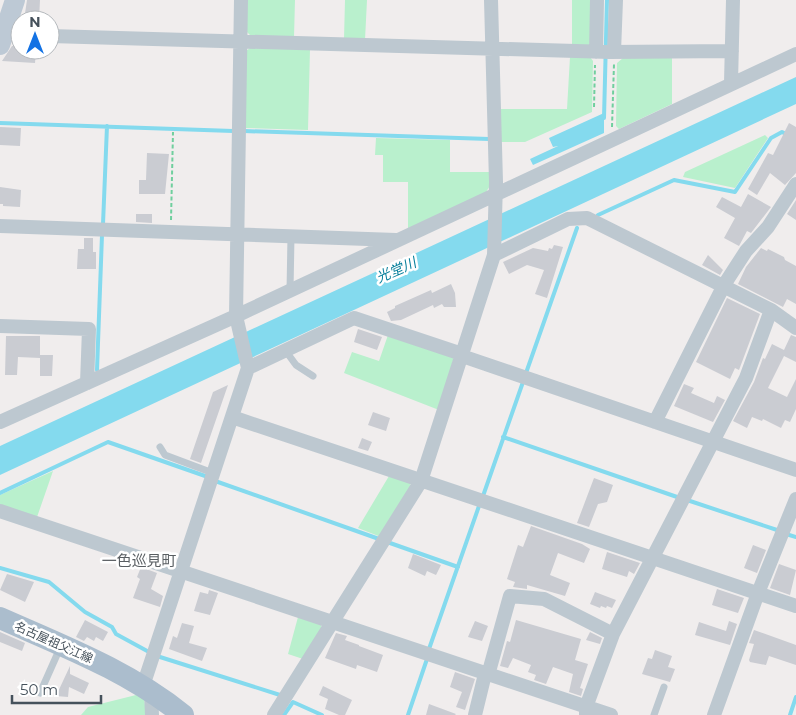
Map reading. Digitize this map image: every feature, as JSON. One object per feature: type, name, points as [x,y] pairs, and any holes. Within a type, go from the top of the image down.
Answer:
[{"type":"main road","points":[[5,36],[15,0]]},
{"type":"main road","name":"名古屋祖父江線","points":[[0,618],[101,663],[147,689],[183,715]]},
{"type":"street","points":[[152,715],[147,689],[181,571],[248,367],[237,321],[236,234],[241,0]]},
{"type":"street","points":[[274,715],[421,481],[494,254],[495,202],[491,0]]},
{"type":"street","points":[[597,0],[605,52]]},
{"type":"street","points":[[605,52],[616,0]]},
{"type":"street","points":[[731,83],[733,0]]},
{"type":"street","points":[[60,36],[605,52],[732,51]]},
{"type":"street","points":[[0,422],[87,383],[237,321],[290,291],[400,240],[495,202],[617,138],[796,54]]},
{"type":"street","points":[[655,422],[724,285],[746,251],[768,227],[796,184]]},
{"type":"street","points":[[494,254],[568,219],[587,218],[724,285],[771,310],[796,328]]},
{"type":"street","points":[[0,226],[400,240]]},
{"type":"street","points":[[586,711],[613,634],[746,378],[771,310]]},
{"type":"street","points":[[248,367],[354,318],[796,470]]},
{"type":"street","points":[[0,326],[90,329],[87,383]]},
{"type":"street","points":[[232,417],[796,606]]},
{"type":"street","points":[[714,715],[758,593],[796,499]]},
{"type":"street","points":[[0,511],[486,674],[586,711],[611,715]]},
{"type":"street","points":[[475,715],[510,596],[544,599],[613,634]]},
{"type":"lane","points":[[290,291],[291,236]]},
{"type":"lane","points":[[285,350],[296,365],[314,376]]},
{"type":"lane","points":[[160,447],[165,455],[213,473]]},
{"type":"lane","points":[[40,693],[62,645]]},
{"type":"lane","points":[[654,715],[664,688]]},
{"type":"path","points":[[594,107],[605,52]]},
{"type":"path","points":[[605,52],[612,128],[617,138]]},
{"type":"path","points":[[171,232],[173,132]]},
{"type":"green space","points":[[247,0],[295,0],[294,37],[251,36],[246,31]]},
{"type":"green space","points":[[345,0],[367,0],[365,40],[344,39]]},
{"type":"green space","points":[[572,0],[595,0],[589,47],[572,47]]},
{"type":"green space","points":[[250,48],[310,49],[308,130],[245,128],[246,51]]},
{"type":"green space","points":[[570,57],[590,57],[593,61],[592,112],[525,142],[500,142],[499,109],[567,109]]},
{"type":"green space","points":[[672,57],[672,104],[619,129],[616,126],[617,63],[623,58]]},
{"type":"green space","points":[[765,135],[768,138],[735,188],[683,177],[685,172]]},
{"type":"green space","points":[[376,138],[450,140],[450,172],[491,172],[491,184],[483,197],[408,229],[408,182],[383,182],[383,155],[375,155]]},
{"type":"green space","points":[[388,335],[454,357],[439,410],[344,373],[352,352],[379,361]]},
{"type":"green space","points":[[53,471],[36,520],[0,508],[0,495]]},
{"type":"green space","points":[[389,476],[410,483],[411,488],[381,537],[358,528]]},
{"type":"green space","points":[[298,617],[321,625],[322,629],[303,659],[288,654]]},
{"type":"green space","points":[[140,694],[144,697],[146,715],[81,715],[88,707]]},
{"type":"water","name":"光堂川","points":[[796,77],[796,104],[0,475],[0,446]]},
{"type":"water","points":[[604,113],[604,133],[533,165],[530,159],[558,146],[553,147],[549,138]]},
{"type":"building","points":[[27,0],[40,0],[40,10],[26,10]]},
{"type":"building","points":[[10,49],[10,60],[35,60],[35,63],[2,61]]},
{"type":"building","points":[[789,123],[796,127],[796,173],[785,185],[770,173],[757,195],[748,189],[768,153],[773,155]]},
{"type":"building","points":[[0,127],[21,128],[20,146],[0,145]]},
{"type":"building","points":[[147,153],[169,154],[165,194],[139,194],[139,180],[146,180]]},
{"type":"building","points":[[0,187],[21,190],[20,207],[3,206],[3,204],[0,204]]},
{"type":"building","points":[[748,194],[771,207],[751,233],[747,231],[739,246],[724,238],[735,218],[716,207],[722,197],[741,207]]},
{"type":"building","points":[[796,200],[796,220],[787,214]]},
{"type":"building","points":[[136,214],[152,214],[152,223],[136,222]]},
{"type":"building","points":[[84,238],[93,238],[93,252],[96,252],[96,269],[77,269],[78,249],[84,249]]},
{"type":"building","points":[[554,245],[563,247],[547,298],[535,294],[544,270],[527,265],[509,274],[503,262],[533,248],[548,251]]},
{"type":"building","points":[[761,248],[767,251],[768,249],[784,257],[785,260],[796,266],[796,304],[787,299],[783,307],[738,284],[746,267]]},
{"type":"building","points":[[708,255],[723,270],[720,275],[702,265]]},
{"type":"building","points":[[451,284],[455,293],[456,307],[444,307],[442,304],[434,308],[433,305],[401,320],[391,321],[387,312],[395,308],[395,306],[431,290],[432,293]]},
{"type":"building","points":[[727,298],[760,314],[739,370],[735,368],[730,379],[696,362]]},
{"type":"building","points":[[358,329],[382,337],[377,350],[354,342]]},
{"type":"building","points":[[791,335],[796,337],[796,362],[784,356],[768,388],[787,397],[796,379],[796,409],[790,422],[785,420],[781,428],[763,419],[762,421],[752,417],[747,428],[733,421],[754,382],[763,358],[765,359],[772,344],[784,350]]},
{"type":"building","points":[[6,336],[40,336],[40,358],[18,357],[17,375],[5,375]]},
{"type":"building","points":[[40,355],[53,355],[52,376],[40,376]]},
{"type":"building","points":[[684,384],[694,388],[691,393],[714,403],[717,396],[725,400],[713,422],[674,406]]},
{"type":"building","points":[[228,385],[201,463],[190,459],[213,392]]},
{"type":"building","points":[[373,412],[390,418],[386,431],[368,425]]},
{"type":"building","points":[[362,438],[372,442],[368,451],[358,448]]},
{"type":"building","points":[[594,478],[613,485],[607,502],[598,504],[589,527],[577,523]]},
{"type":"building","points":[[531,526],[582,544],[590,549],[584,563],[558,553],[550,575],[570,583],[565,596],[527,585],[527,589],[513,587],[515,582],[507,579],[518,545],[523,547]]},
{"type":"building","points":[[753,545],[766,550],[757,573],[744,568]]},
{"type":"building","points":[[607,552],[640,563],[634,574],[629,571],[627,577],[602,569]]},
{"type":"building","points":[[413,554],[441,565],[436,575],[427,571],[425,576],[408,568]]},
{"type":"building","points":[[779,564],[796,570],[790,595],[770,588]]},
{"type":"building","points":[[141,567],[157,573],[151,589],[163,596],[160,607],[133,598],[140,579],[137,577]]},
{"type":"building","points":[[7,574],[34,582],[25,602],[0,590]]},
{"type":"building","points":[[717,589],[744,598],[738,613],[712,605]]},
{"type":"building","points":[[209,590],[218,593],[210,615],[194,611],[200,592],[208,594]]},
{"type":"building","points":[[595,592],[616,600],[612,608],[601,606],[600,608],[590,604]]},
{"type":"building","points":[[85,620],[108,632],[103,641],[96,637],[94,641],[87,637],[84,641],[76,637]]},
{"type":"building","points":[[516,620],[581,639],[575,660],[588,664],[580,688],[583,689],[581,696],[569,692],[573,674],[553,667],[546,684],[534,680],[536,675],[528,672],[531,665],[513,658],[508,668],[500,666],[507,641],[510,642]]},
{"type":"building","points":[[475,621],[488,626],[482,641],[468,637]]},
{"type":"building","points":[[729,621],[737,624],[730,645],[695,635],[699,622],[726,631]]},
{"type":"building","points":[[182,623],[194,626],[189,643],[207,648],[202,661],[169,649],[173,636],[177,638]]},
{"type":"building","points":[[754,630],[796,645],[796,665],[769,656],[766,665],[750,662],[754,644],[749,643]]},
{"type":"building","points":[[0,632],[25,643],[22,651],[0,642]]},
{"type":"building","points":[[590,632],[602,638],[600,644],[586,640]]},
{"type":"building","points":[[336,633],[347,636],[345,640],[383,655],[377,672],[357,665],[356,669],[325,658]]},
{"type":"building","points":[[655,650],[672,656],[668,667],[675,669],[670,682],[642,674],[648,658],[652,659]]},
{"type":"building","points":[[70,666],[70,674],[89,683],[84,694],[69,687],[68,697],[56,696]]},
{"type":"building","points":[[455,672],[475,679],[465,710],[456,707],[462,692],[450,687]]},
{"type":"building","points":[[323,686],[352,700],[345,715],[339,715],[325,709],[328,699],[319,695]]},
{"type":"building","points":[[429,704],[456,714],[426,715]]},
{"type":"waterway","points":[[604,118],[607,0]]},
{"type":"waterway","points":[[0,123],[233,131]]},
{"type":"waterway","points":[[103,224],[107,126]]},
{"type":"waterway","points":[[244,131],[489,139]]},
{"type":"waterway","points":[[598,215],[674,180],[735,192],[771,138],[782,132],[796,139]]},
{"type":"waterway","points":[[526,373],[577,228]]},
{"type":"waterway","points":[[97,370],[102,235]]},
{"type":"waterway","points":[[483,496],[523,382]]},
{"type":"waterway","points":[[503,437],[680,498]]},
{"type":"waterway","points":[[0,493],[108,442],[208,477]]},
{"type":"waterway","points":[[218,482],[379,539]]},
{"type":"waterway","points":[[687,500],[777,530]]},
{"type":"waterway","points":[[429,649],[479,506]]},
{"type":"waterway","points":[[786,534],[796,537]]},
{"type":"waterway","points":[[390,543],[458,567]]},
{"type":"waterway","points":[[0,568],[49,582],[85,612],[112,627],[116,634],[149,652]]},
{"type":"waterway","points":[[160,657],[280,695]]},
{"type":"waterway","points":[[408,715],[427,659]]},
{"type":"waterway","points":[[790,715],[796,697]]},
{"type":"waterway","points":[[284,715],[293,702],[322,715]]},
{"type":"district","name":"一色巡見町","points":[[139,560]]}]
